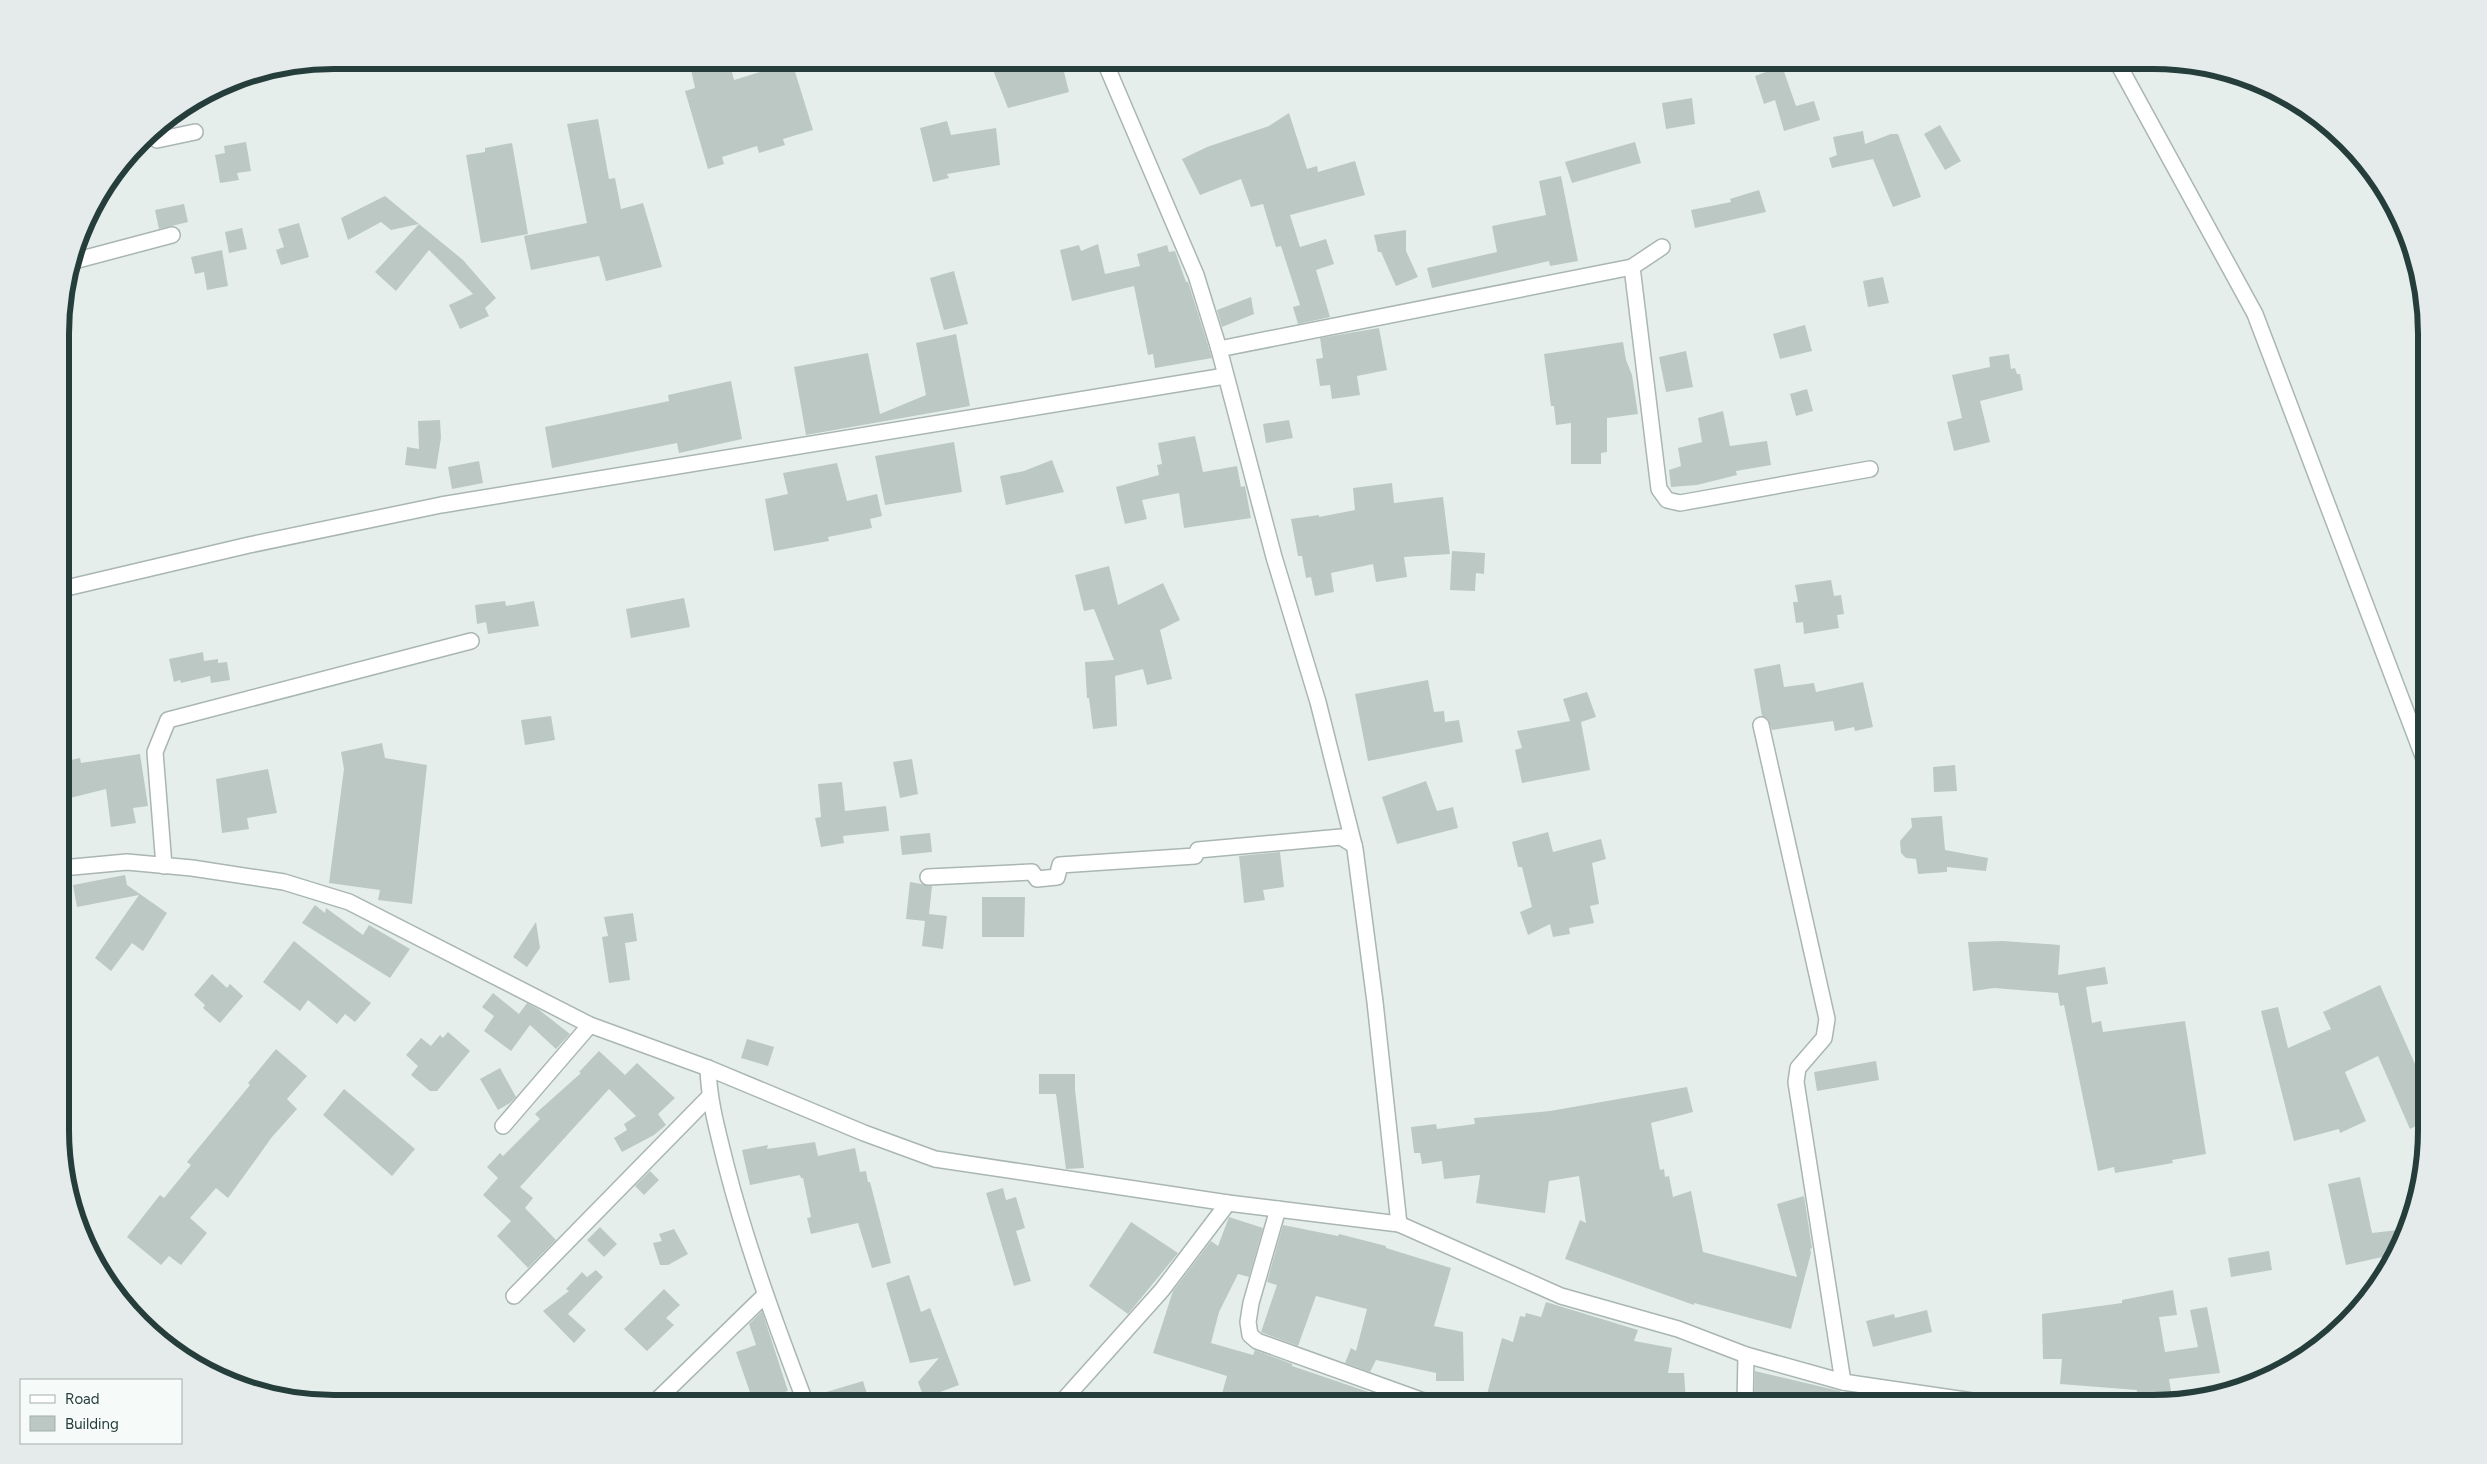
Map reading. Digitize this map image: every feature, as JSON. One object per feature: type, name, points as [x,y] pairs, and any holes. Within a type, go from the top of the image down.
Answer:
[{"type":"street","points":[[1108,69],[1196,275],[1218,348],[1274,557],[1318,702],[1354,845],[1375,1002],[1399,1224]]},
{"type":"street","points":[[2121,69],[2255,314],[2418,743]]},
{"type":"street","points":[[157,137],[158,140],[195,132]]},
{"type":"street","points":[[80,258],[172,234]]},
{"type":"street","points":[[1218,348],[1632,267],[1662,247]]},
{"type":"street","points":[[1632,267],[1659,489],[1667,500],[1680,503],[1870,469]]},
{"type":"street","points":[[69,587],[249,545],[441,505],[1225,376]]},
{"type":"street","points":[[164,866],[155,752],[168,720],[471,641]]},
{"type":"street","points":[[1761,725],[1827,1019],[1824,1038],[1798,1068],[1796,1082],[1843,1382]]},
{"type":"street","points":[[928,877],[1032,872],[1037,879],[1057,877],[1060,865],[1195,856],[1198,850],[1341,837],[1354,845]]},
{"type":"street","points":[[69,867],[127,862],[284,882],[349,902],[590,1025],[708,1068],[864,1133],[935,1159],[1228,1203],[1399,1224],[1561,1296],[1678,1329],[1746,1355],[1843,1382],[1928,1395]]},
{"type":"street","points":[[503,1126],[590,1025]]},
{"type":"street","points":[[708,1068],[709,1097],[734,1194],[764,1295],[803,1395]]},
{"type":"street","points":[[514,1296],[709,1097]]},
{"type":"street","points":[[1068,1395],[1162,1290],[1228,1203]]},
{"type":"street","points":[[1278,1209],[1251,1303],[1248,1322],[1250,1335],[1257,1341],[1407,1395]]},
{"type":"street","points":[[662,1395],[764,1295]]},
{"type":"street","points":[[1745,1395],[1746,1355]]},
{"type":"building","points":[[691,69],[731,69],[734,80],[769,69],[794,69],[813,130],[783,139],[785,145],[759,153],[757,146],[722,157],[724,164],[708,169],[685,91],[695,88]]},
{"type":"building","points":[[993,69],[1063,69],[1069,92],[1008,108]]},
{"type":"building","points":[[1774,69],[1783,69],[1796,106],[1814,101],[1820,120],[1784,131],[1775,100],[1764,104],[1755,76]]},
{"type":"building","points":[[1692,98],[1695,124],[1666,129],[1662,103]]},
{"type":"building","points":[[1289,113],[1307,169],[1317,166],[1318,172],[1355,161],[1365,195],[1290,215],[1300,247],[1326,239],[1334,264],[1316,270],[1330,317],[1298,324],[1293,307],[1300,305],[1281,246],[1276,247],[1263,204],[1251,207],[1241,179],[1200,195],[1182,159],[1207,147],[1269,126]]},
{"type":"building","points":[[598,119],[609,179],[615,178],[621,209],[643,203],[662,267],[606,281],[599,256],[531,270],[524,236],[587,223],[567,124]]},
{"type":"building","points":[[947,121],[951,135],[996,128],[1000,165],[947,174],[949,178],[933,182],[920,128]]},
{"type":"building","points":[[1940,125],[1961,161],[1945,170],[1924,134]]},
{"type":"building","points":[[1863,131],[1865,144],[1891,134],[1898,134],[1921,197],[1893,207],[1873,159],[1832,168],[1829,158],[1837,155],[1833,137]]},
{"type":"building","points":[[246,142],[251,171],[237,173],[239,180],[220,183],[215,155],[225,153],[224,146]]},
{"type":"building","points":[[1635,142],[1641,163],[1572,183],[1565,162]]},
{"type":"building","points":[[512,143],[528,234],[481,243],[466,155],[485,152],[485,148]]},
{"type":"building","points":[[1561,176],[1578,261],[1550,266],[1549,261],[1432,288],[1427,268],[1497,252],[1492,226],[1546,215],[1539,181]]},
{"type":"building","points":[[1759,190],[1766,212],[1695,228],[1691,210],[1731,202],[1730,199]]},
{"type":"building","points":[[385,196],[419,224],[391,230],[381,222],[348,240],[341,218]]},
{"type":"building","points":[[184,204],[188,222],[159,229],[155,210]]},
{"type":"building","points":[[299,223],[309,257],[281,265],[276,250],[284,247],[278,229]]},
{"type":"building","points":[[419,224],[463,260],[496,298],[485,308],[489,316],[460,329],[449,305],[473,294],[429,250],[396,291],[375,272]]},
{"type":"building","points":[[242,228],[247,249],[229,253],[225,232]]},
{"type":"building","points":[[1406,230],[1406,251],[1418,277],[1396,286],[1381,252],[1378,252],[1374,235]]},
{"type":"building","points":[[1098,244],[1105,274],[1140,266],[1137,254],[1167,245],[1169,252],[1175,251],[1186,282],[1188,282],[1212,358],[1155,368],[1153,354],[1148,355],[1134,286],[1072,301],[1060,250],[1079,245],[1081,251]]},
{"type":"building","points":[[222,250],[228,286],[207,290],[204,272],[195,274],[191,257]]},
{"type":"building","points":[[954,271],[968,324],[944,330],[930,278]]},
{"type":"building","points":[[1883,277],[1889,303],[1868,307],[1863,281]]},
{"type":"building","points":[[1251,297],[1254,314],[1222,327],[1217,310]]},
{"type":"building","points":[[1805,325],[1812,351],[1780,359],[1773,334]]},
{"type":"building","points":[[1379,328],[1387,370],[1357,376],[1360,395],[1332,399],[1330,385],[1320,386],[1316,359],[1323,358],[1320,338]]},
{"type":"building","points":[[956,334],[970,406],[806,435],[794,367],[868,353],[880,414],[926,395],[916,343]]},
{"type":"building","points":[[1623,342],[1626,360],[1632,375],[1638,414],[1607,418],[1607,452],[1601,453],[1601,464],[1571,464],[1571,423],[1556,425],[1554,406],[1551,406],[1544,354]]},
{"type":"building","points":[[1686,351],[1693,387],[1666,392],[1659,357]]},
{"type":"building","points":[[2009,354],[2011,369],[2015,368],[2017,374],[2020,374],[2023,390],[1980,401],[1990,442],[1954,451],[1947,422],[1962,418],[1952,375],[1990,367],[1989,357]]},
{"type":"building","points":[[731,381],[742,439],[679,453],[677,443],[552,468],[545,427],[669,401],[668,395]]},
{"type":"building","points":[[1807,389],[1813,411],[1796,416],[1790,394]]},
{"type":"building","points":[[1723,411],[1730,446],[1767,441],[1771,465],[1736,471],[1737,475],[1697,485],[1671,487],[1669,470],[1681,466],[1678,448],[1702,442],[1698,418]]},
{"type":"building","points":[[440,420],[441,438],[436,469],[405,465],[407,447],[419,449],[418,421]]},
{"type":"building","points":[[1289,420],[1293,438],[1266,443],[1263,424]]},
{"type":"building","points":[[1195,436],[1203,472],[1237,466],[1241,487],[1245,486],[1251,518],[1184,528],[1179,493],[1142,500],[1147,519],[1125,524],[1116,487],[1159,475],[1157,465],[1162,464],[1158,443]]},
{"type":"building","points":[[954,442],[962,492],[885,505],[875,456]]},
{"type":"building","points":[[1052,460],[1064,492],[1006,505],[1000,476],[1024,471]]},
{"type":"building","points":[[479,461],[483,483],[452,489],[448,467]]},
{"type":"building","points":[[837,463],[847,501],[877,494],[882,516],[870,519],[872,528],[828,537],[829,541],[774,551],[765,499],[788,494],[783,473]]},
{"type":"building","points":[[1392,483],[1394,503],[1443,497],[1450,554],[1404,557],[1407,577],[1376,582],[1373,564],[1331,573],[1334,592],[1315,596],[1311,577],[1306,578],[1302,556],[1298,556],[1291,519],[1319,515],[1319,517],[1355,510],[1353,488]]},
{"type":"building","points":[[1452,551],[1485,553],[1484,574],[1476,573],[1475,591],[1450,590]]},
{"type":"building","points":[[1109,566],[1118,605],[1163,583],[1180,620],[1160,630],[1172,679],[1147,685],[1143,669],[1115,676],[1117,726],[1093,729],[1089,698],[1087,698],[1085,662],[1114,660],[1094,609],[1084,611],[1075,575]]},
{"type":"building","points":[[1831,580],[1834,596],[1841,595],[1844,614],[1837,615],[1839,628],[1804,634],[1803,622],[1796,623],[1793,602],[1798,602],[1795,585]]},
{"type":"building","points":[[684,598],[690,627],[631,638],[626,609]]},
{"type":"building","points":[[505,601],[506,606],[534,601],[539,626],[488,634],[486,622],[477,624],[475,605]]},
{"type":"building","points":[[203,652],[204,661],[218,659],[218,663],[227,662],[230,680],[211,683],[210,676],[181,683],[180,680],[174,682],[169,659]]},
{"type":"building","points":[[1780,664],[1784,687],[1814,683],[1816,692],[1863,682],[1873,727],[1855,731],[1854,727],[1835,731],[1833,721],[1772,730],[1768,719],[1762,716],[1754,669]]},
{"type":"building","points":[[1428,680],[1434,712],[1444,711],[1445,722],[1459,720],[1463,742],[1368,761],[1355,694]]},
{"type":"building","points":[[1587,692],[1596,717],[1581,722],[1590,770],[1522,783],[1515,750],[1522,748],[1517,731],[1570,721],[1563,699]]},
{"type":"building","points":[[551,716],[555,740],[525,745],[521,720]]},
{"type":"building","points":[[382,743],[385,758],[427,765],[412,904],[378,900],[380,890],[329,883],[344,769],[341,752]]},
{"type":"building","points":[[140,754],[148,806],[133,808],[136,823],[111,827],[106,789],[69,798],[69,760],[80,758],[81,763]]},
{"type":"building","points":[[912,759],[918,794],[900,798],[893,762]]},
{"type":"building","points":[[1955,765],[1957,791],[1934,792],[1933,767]]},
{"type":"building","points":[[268,769],[277,813],[247,818],[249,829],[222,833],[216,779]]},
{"type":"building","points":[[1426,781],[1437,811],[1453,807],[1458,828],[1397,844],[1382,797]]},
{"type":"building","points":[[842,782],[845,811],[886,806],[889,831],[843,836],[844,843],[821,847],[815,818],[821,817],[818,784]]},
{"type":"building","points":[[1942,816],[1945,850],[1988,858],[1986,871],[1947,867],[1947,872],[1918,874],[1916,859],[1906,858],[1901,853],[1900,841],[1912,827],[1911,818]]},
{"type":"building","points":[[1548,832],[1553,852],[1601,839],[1606,859],[1592,863],[1599,904],[1590,906],[1594,923],[1569,928],[1570,934],[1553,937],[1550,924],[1528,935],[1520,912],[1532,907],[1522,867],[1518,867],[1512,842]]},
{"type":"building","points":[[930,833],[932,852],[902,855],[900,836]]},
{"type":"building","points":[[1280,852],[1284,887],[1263,890],[1265,900],[1244,903],[1239,856]]},
{"type":"building","points":[[125,875],[127,885],[167,913],[143,951],[132,943],[111,971],[95,958],[139,895],[77,907],[73,885]]},
{"type":"building","points":[[910,882],[932,886],[929,914],[947,916],[943,949],[922,946],[925,921],[906,919]]},
{"type":"building","points":[[982,897],[1025,897],[1024,937],[982,937]]},
{"type":"building","points":[[315,905],[325,913],[326,908],[363,935],[369,925],[410,949],[390,978],[302,923]]},
{"type":"building","points":[[633,913],[637,941],[625,943],[630,980],[609,983],[602,937],[608,936],[604,917]]},
{"type":"building","points":[[536,922],[540,948],[527,967],[513,957]]},
{"type":"building","points":[[294,941],[371,1003],[355,1022],[345,1014],[337,1024],[308,1000],[300,1011],[263,982]]},
{"type":"building","points":[[2003,941],[2060,945],[2058,975],[2105,967],[2108,984],[2086,987],[2092,1023],[2101,1021],[2103,1032],[2185,1021],[2206,1154],[2172,1160],[2173,1163],[2115,1173],[2114,1167],[2098,1171],[2064,1005],[2060,1006],[2058,993],[1994,988],[1973,991],[1968,942]]},
{"type":"building","points":[[212,974],[227,988],[230,984],[243,996],[220,1023],[203,1008],[205,1005],[194,995]]},
{"type":"building","points":[[2380,985],[2418,1071],[2418,1125],[2410,1129],[2378,1056],[2345,1072],[2366,1121],[2340,1133],[2339,1129],[2294,1141],[2261,1011],[2278,1007],[2288,1048],[2331,1029],[2323,1012]]},
{"type":"building","points":[[493,993],[519,1014],[527,1003],[538,1009],[570,1034],[556,1049],[530,1025],[511,1051],[484,1031],[494,1016],[482,1007]]},
{"type":"building","points":[[448,1032],[470,1051],[437,1091],[430,1091],[411,1075],[418,1066],[406,1055],[421,1038],[431,1046],[440,1035],[443,1038]]},
{"type":"building","points":[[747,1039],[774,1047],[768,1066],[741,1058]]},
{"type":"building","points":[[276,1049],[307,1076],[287,1099],[297,1109],[272,1137],[228,1198],[216,1188],[190,1218],[207,1233],[181,1265],[169,1256],[161,1265],[127,1237],[160,1195],[164,1198],[191,1165],[187,1162],[250,1085],[248,1083]]},
{"type":"building","points":[[599,1051],[625,1075],[637,1063],[675,1098],[658,1114],[666,1125],[654,1135],[622,1152],[614,1138],[627,1130],[624,1124],[636,1116],[609,1089],[520,1187],[533,1198],[525,1208],[556,1240],[528,1268],[497,1236],[511,1221],[483,1195],[498,1178],[487,1167],[500,1153],[503,1156],[540,1119],[535,1114],[581,1073],[579,1072]]},
{"type":"building","points":[[1876,1061],[1879,1080],[1817,1091],[1814,1072]]},
{"type":"building","points":[[500,1068],[516,1097],[498,1110],[480,1079]]},
{"type":"building","points":[[1039,1074],[1075,1074],[1075,1090],[1084,1168],[1066,1169],[1056,1094],[1039,1094]]},
{"type":"building","points":[[1687,1087],[1693,1112],[1651,1123],[1660,1170],[1664,1169],[1665,1177],[1669,1176],[1673,1197],[1691,1191],[1703,1252],[1797,1277],[1777,1204],[1804,1196],[1812,1248],[1810,1249],[1811,1253],[1791,1329],[1694,1303],[1694,1305],[1565,1259],[1580,1220],[1586,1223],[1579,1176],[1549,1181],[1545,1213],[1476,1203],[1480,1175],[1444,1179],[1442,1161],[1422,1164],[1420,1153],[1414,1153],[1411,1127],[1436,1124],[1437,1129],[1475,1124],[1474,1118],[1550,1111]]},
{"type":"building","points":[[344,1089],[415,1149],[392,1176],[323,1115]]},
{"type":"building","points":[[815,1142],[818,1156],[855,1148],[860,1172],[866,1171],[868,1182],[870,1182],[891,1263],[872,1268],[858,1223],[811,1234],[807,1218],[811,1217],[803,1178],[800,1175],[750,1185],[742,1150],[768,1145],[767,1149]]},
{"type":"building","points":[[650,1171],[659,1180],[644,1195],[635,1186]]},
{"type":"building","points":[[2360,1177],[2372,1233],[2398,1230],[2386,1256],[2346,1265],[2328,1184]]},
{"type":"building","points":[[1003,1188],[1006,1200],[1016,1197],[1025,1228],[1016,1231],[1031,1281],[1014,1286],[986,1193]]},
{"type":"building","points":[[1229,1217],[1263,1228],[1249,1277],[1238,1274],[1219,1312],[1211,1343],[1253,1355],[1255,1350],[1292,1364],[1292,1366],[1377,1395],[1222,1395],[1227,1376],[1153,1353],[1173,1291],[1211,1241],[1218,1246]]},
{"type":"building","points":[[1131,1222],[1178,1253],[1128,1314],[1089,1286]]},
{"type":"building","points":[[1283,1225],[1338,1236],[1339,1234],[1386,1246],[1386,1248],[1451,1268],[1434,1326],[1463,1332],[1464,1381],[1436,1381],[1436,1373],[1376,1360],[1370,1372],[1345,1363],[1351,1348],[1356,1351],[1367,1309],[1316,1296],[1298,1346],[1261,1332],[1277,1285],[1267,1282]]},
{"type":"building","points":[[600,1227],[617,1244],[604,1257],[587,1240]]},
{"type":"building","points":[[674,1229],[688,1254],[668,1265],[660,1265],[653,1243],[662,1241],[659,1234]]},
{"type":"building","points":[[2269,1251],[2272,1270],[2231,1277],[2228,1258]]},
{"type":"building","points":[[596,1270],[603,1277],[568,1314],[586,1330],[574,1343],[543,1311],[569,1291],[566,1289],[582,1272],[587,1277]]},
{"type":"building","points":[[909,1275],[921,1312],[930,1308],[959,1385],[932,1395],[923,1395],[918,1382],[939,1358],[910,1363],[886,1283]]},
{"type":"building","points":[[664,1289],[680,1305],[666,1318],[674,1325],[647,1351],[624,1329]]},
{"type":"building","points":[[2173,1290],[2177,1315],[2159,1317],[2165,1352],[2198,1347],[2190,1310],[2207,1307],[2220,1373],[2169,1379],[2172,1395],[2170,1395],[2136,1395],[2137,1390],[2060,1384],[2062,1359],[2043,1359],[2042,1314],[2122,1303],[2122,1300]]},
{"type":"building","points":[[1546,1302],[1638,1330],[1634,1341],[1672,1348],[1668,1373],[1684,1373],[1686,1395],[1487,1395],[1502,1338],[1513,1342],[1520,1316],[1525,1317],[1526,1313],[1541,1317]]},
{"type":"building","points":[[1927,1310],[1932,1332],[1873,1347],[1866,1321],[1894,1314],[1895,1318]]},
{"type":"building","points":[[762,1311],[788,1391],[774,1395],[751,1395],[736,1352],[756,1345],[749,1324]]},
{"type":"building","points":[[1755,1371],[1840,1391],[1839,1395],[1754,1395]]},
{"type":"building","points":[[863,1381],[867,1395],[816,1395]]}]
